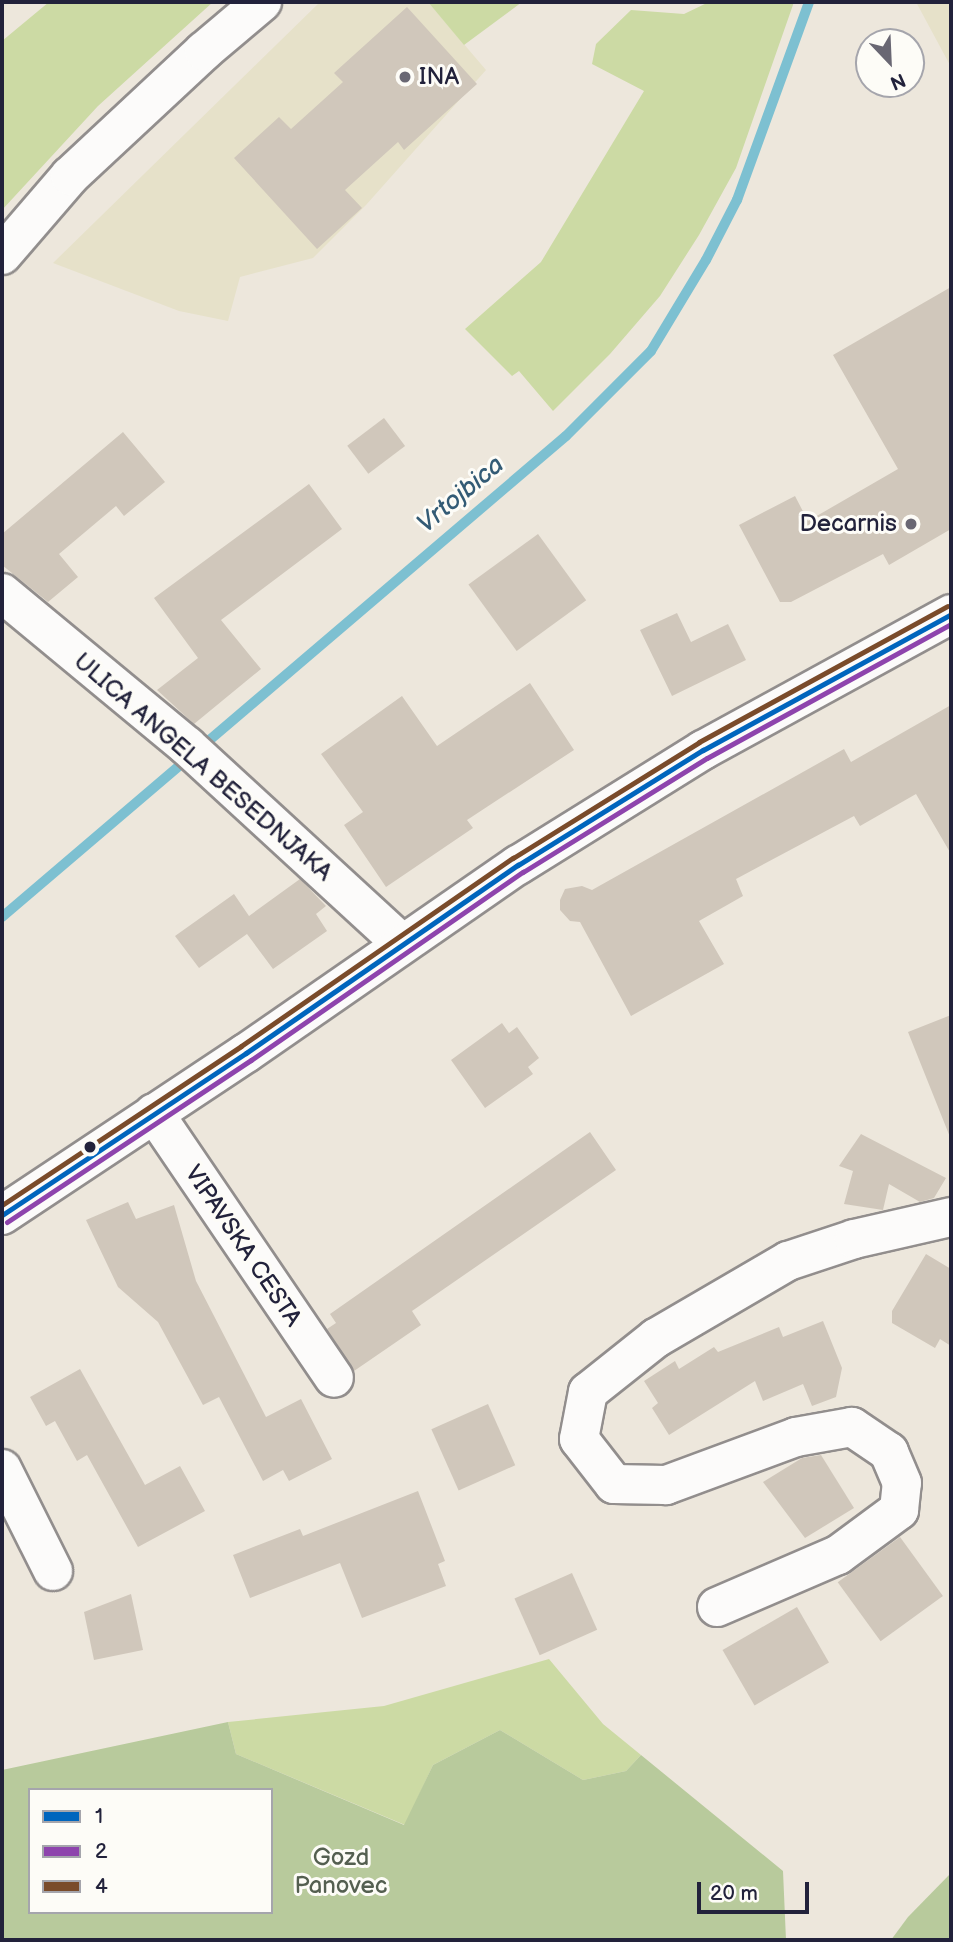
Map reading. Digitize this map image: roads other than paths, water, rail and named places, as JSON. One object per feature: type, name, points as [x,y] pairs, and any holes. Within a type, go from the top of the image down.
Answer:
[{"type":"street","points":[[2,255],[70,176],[204,51],[262,2]]},
{"type":"street","name":"ULICA ANGELA BESEDNJAKA","points":[[2,593],[200,759],[402,944]]},
{"type":"street","points":[[2,1215],[518,865],[703,750],[951,614]]},
{"type":"street","name":"VIPAVSKA CESTA","points":[[153,1113],[334,1378]]},
{"type":"street","points":[[717,1608],[838,1555],[900,1510],[902,1483],[889,1452],[852,1427],[796,1437],[666,1485],[614,1484],[579,1439],[588,1392],[656,1338],[788,1261],[854,1239],[951,1217]]},
{"type":"street","points":[[2,1469],[53,1571]]},
{"type":"waterway","name":"Vrtojbica","points":[[2,917],[566,436],[651,351],[706,260],[737,200],[809,2]]},
{"type":"place","name":"INA","points":[[405,77]]},
{"type":"place","name":"Decarnis","points":[[911,524]]},
{"type":"park label","name":"Gozd Panovec","points":[[341,1872]]}]
